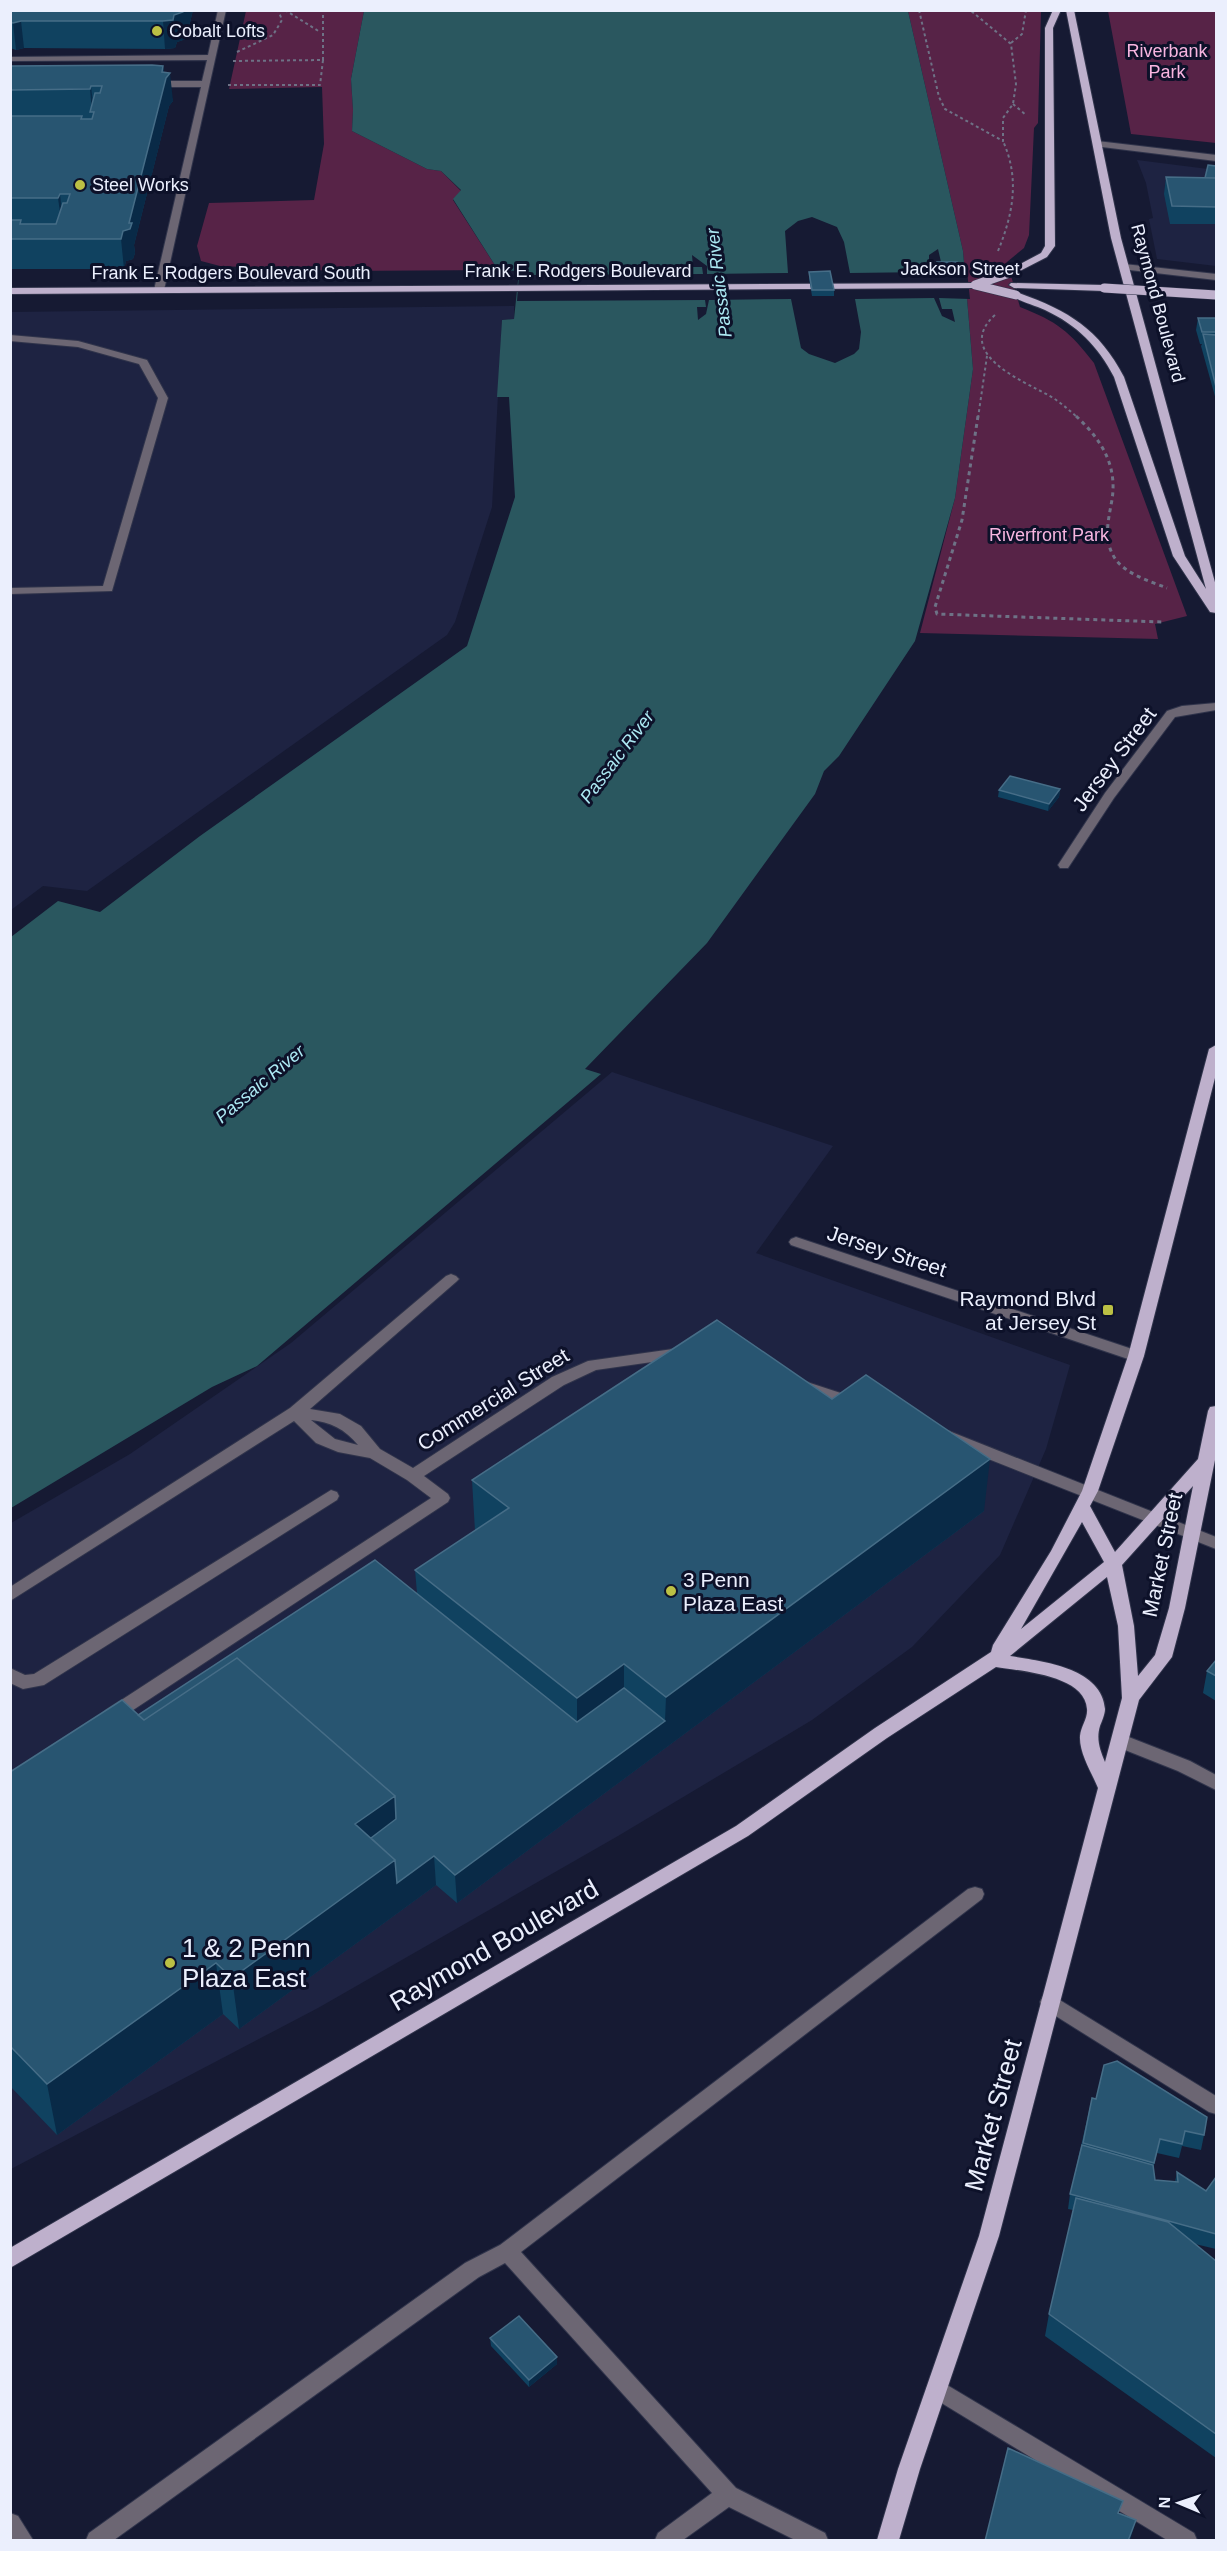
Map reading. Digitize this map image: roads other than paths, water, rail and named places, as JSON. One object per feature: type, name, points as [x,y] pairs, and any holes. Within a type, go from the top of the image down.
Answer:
[{"type":"main road","points":[[975,285],[1012,272],[1044,255],[1050,246],[1049,28],[1057,10]]},
{"type":"main road","name":"Raymond Boulevard","points":[[1070,10],[1124,267],[1214,580],[1216,604]]},
{"type":"main road","points":[[975,285],[1015,290],[1067,316],[1089,332],[1108,352],[1119,376],[1179,556],[1216,614]]},
{"type":"main road","name":"Jackson Street","points":[[704,287],[975,285]]},
{"type":"main road","name":"Frank E. Rodgers Boulevard","points":[[451,288],[704,287]]},
{"type":"main road","name":"Frank E. Rodgers Boulevard South","points":[[10,291],[451,288]]},
{"type":"main road","name":"Jackson Street","points":[[1015,290],[1104,288],[1216,295]]},
{"type":"main road","points":[[1086,1498],[1136,1356],[1216,1049]]},
{"type":"main road","name":"Market Street","points":[[1131,1698],[1163,1657],[1177,1608],[1216,1411]]},
{"type":"main road","name":"Raymond Boulevard","points":[[10,2259],[742,1831],[880,1733],[993,1660],[1113,1564],[1207,1460]]},
{"type":"main road","name":"Raymond Boulevard","points":[[993,1660],[1058,1553],[1086,1498]]},
{"type":"main road","name":"Market Street","points":[[888,2541],[989,2236],[1131,1698],[1126,1626],[1113,1564],[1086,1498]]},
{"type":"main road","points":[[993,1660],[1047,1669],[1083,1684],[1092,1695],[1096,1708],[1089,1738],[1107,1788]]},
{"type":"street","points":[[159,290],[222,10]]},
{"type":"street","points":[[10,59],[212,57]]},
{"type":"street","points":[[137,84],[206,84]]},
{"type":"street","points":[[1097,144],[1216,158]]},
{"type":"street","points":[[1124,267],[1216,277]]},
{"type":"street","points":[[10,338],[53,338],[104,347],[144,362],[163,398],[108,590],[10,591]]},
{"type":"street","name":"Jersey Street","points":[[1064,866],[1109,796],[1171,714],[1182,710],[1216,707]]},
{"type":"street","name":"Jersey Street","points":[[796,1242],[1136,1356]]},
{"type":"street","points":[[10,1595],[296,1412],[451,1279]]},
{"type":"street","name":"Commercial Street","points":[[99,1724],[442,1498],[412,1476],[558,1381],[593,1365],[680,1351],[699,1353]]},
{"type":"street","points":[[784,1379],[873,1410]]},
{"type":"street","points":[[296,1412],[313,1435],[334,1446],[374,1453]]},
{"type":"street","points":[[296,1412],[334,1418],[355,1430],[374,1453],[412,1476]]},
{"type":"street","points":[[928,1430],[1086,1498],[1154,1517],[1216,1543]]},
{"type":"street","points":[[10,1674],[23,1682],[38,1680],[332,1496]]},
{"type":"street","points":[[1120,1741],[1184,1766],[1216,1784]]},
{"type":"street","points":[[97,2541],[472,2270],[507,2251],[975,1894]]},
{"type":"street","points":[[1050,2002],[1216,2106]]},
{"type":"street","points":[[507,2251],[728,2495],[817,2541]]},
{"type":"street","points":[[937,2389],[1186,2541]]},
{"type":"street","points":[[666,2541],[728,2495]]},
{"type":"street","points":[[10,2523],[22,2541]]},
{"type":"water","name":"Passaic River","points":[[364,11],[908,11],[963,251],[973,369],[955,498],[915,641],[839,756],[824,771],[815,794],[707,943],[585,1069],[601,1074],[257,1366],[212,1387],[11,1508],[11,937],[58,901],[100,912],[200,836],[467,646],[515,497],[509,397],[497,397],[502,320],[514,319],[519,271],[498,270],[453,199],[461,190],[441,171],[427,169],[352,131],[351,79]]},
{"type":"place","name":"Cobalt Lofts","points":[[157,31]]},
{"type":"place","name":"Steel Works","points":[[80,185]]},
{"type":"place","name":"Raymond Blvd at Jersey St","points":[[1108,1310]]},
{"type":"place","name":"3 Penn Plaza East","points":[[671,1591]]},
{"type":"place","name":"1 & 2 Penn Plaza East","points":[[170,1963]]},
{"type":"park label","name":"Riverbank Park","points":[[1167,61]]},
{"type":"park label","name":"Riverfront Park","points":[[1049,535]]}]
